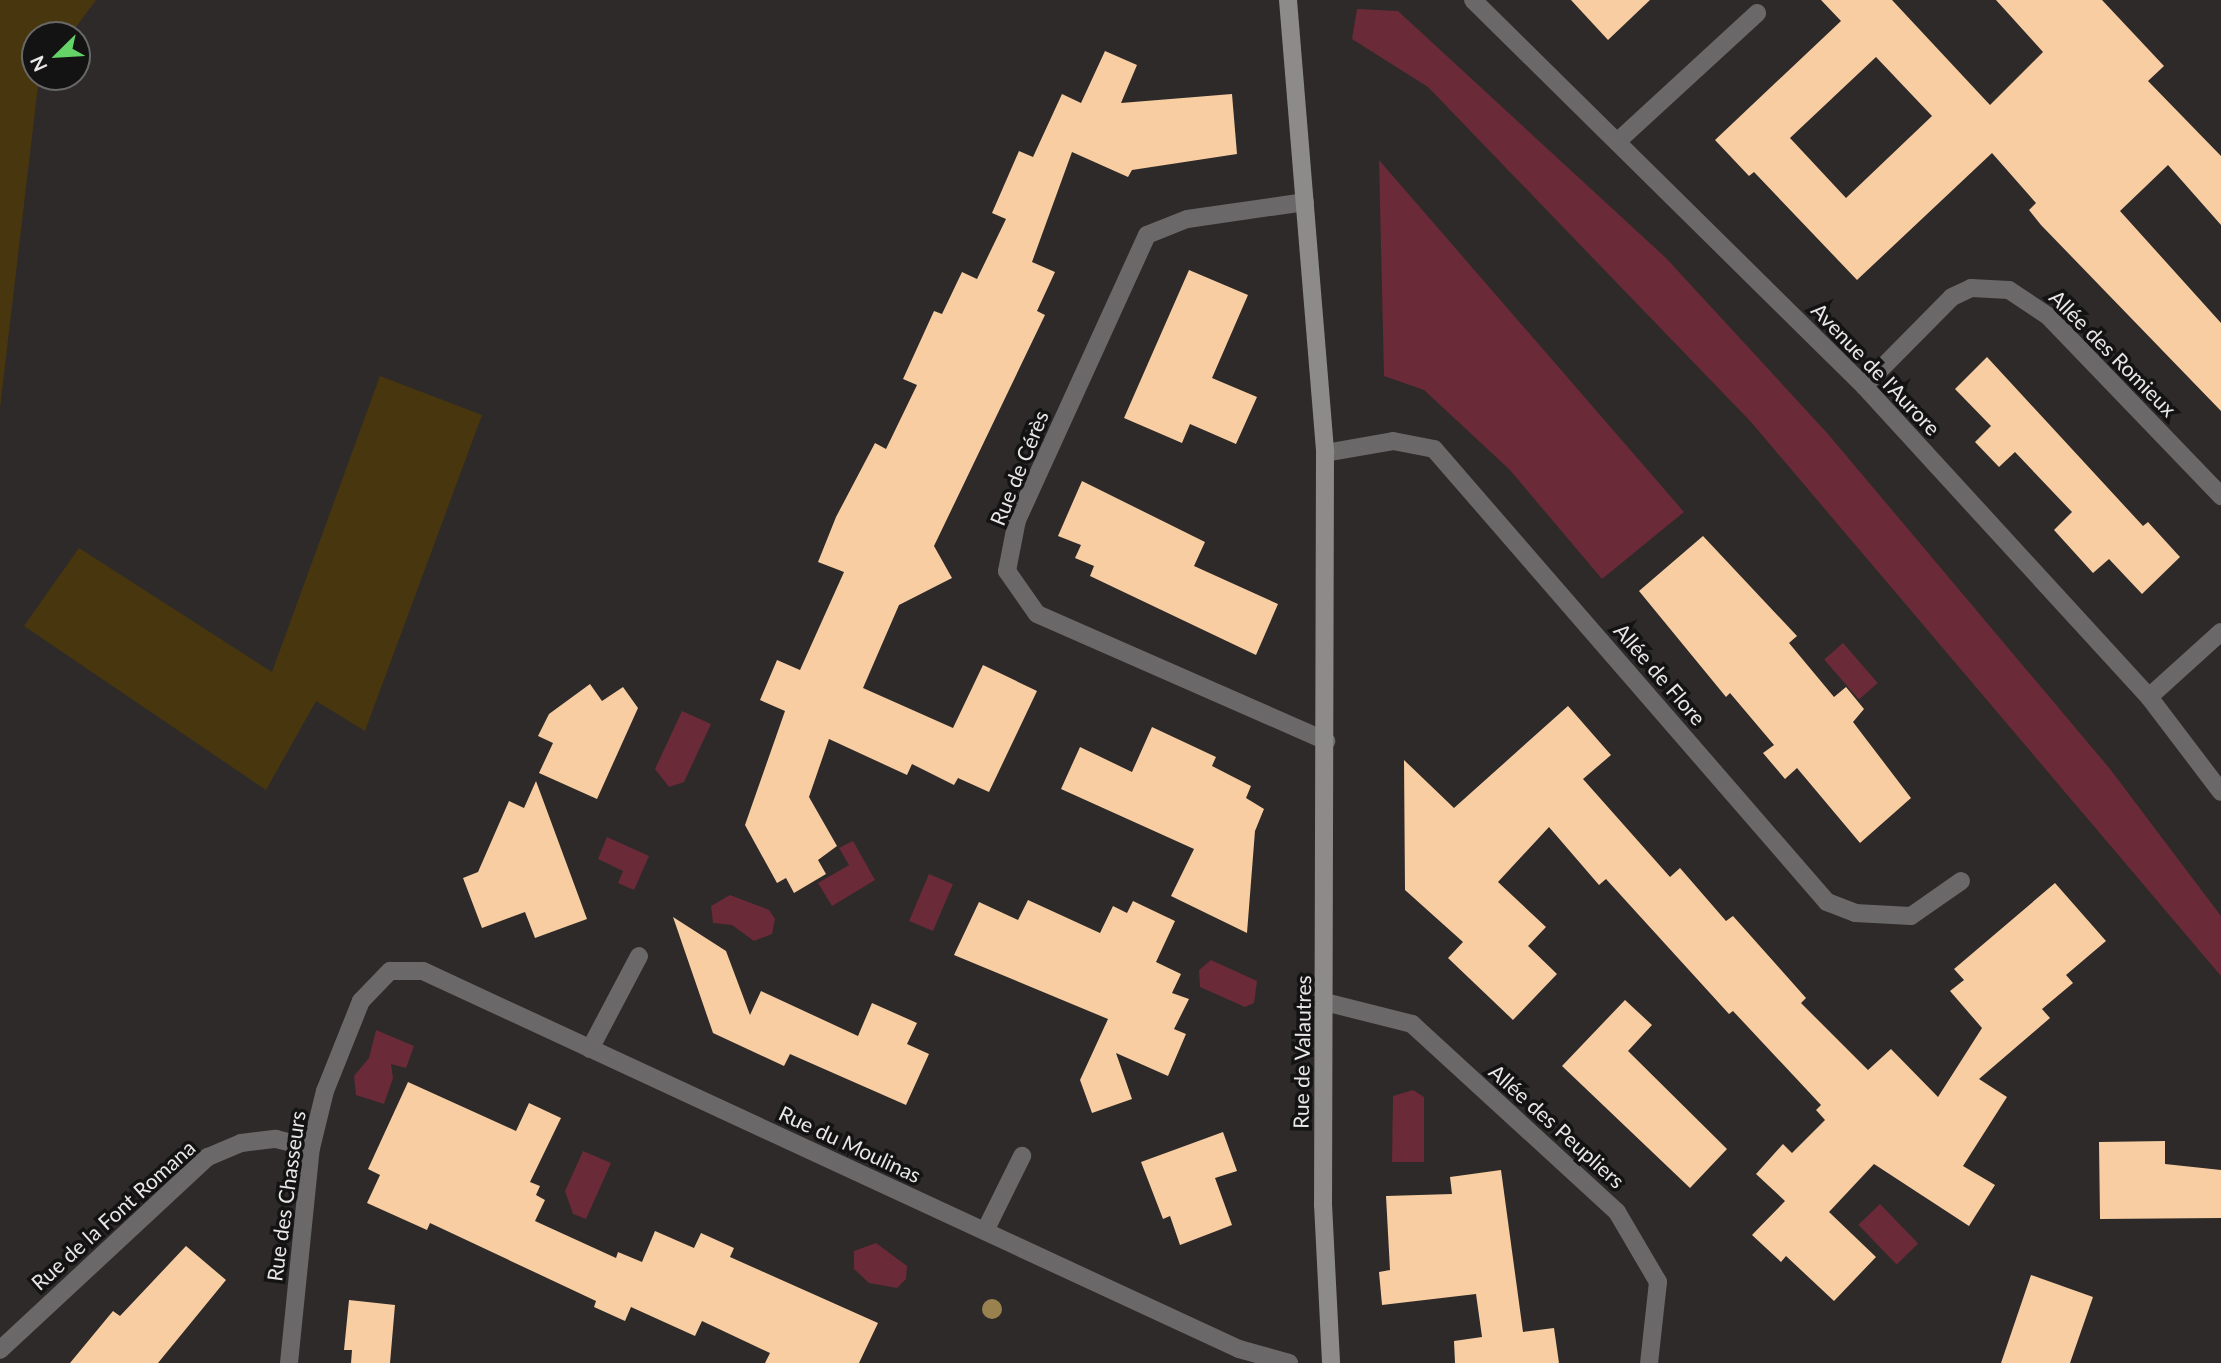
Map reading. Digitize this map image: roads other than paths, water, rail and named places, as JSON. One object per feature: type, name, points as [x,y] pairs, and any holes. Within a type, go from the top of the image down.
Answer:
[{"type":"street","name":"Avenue de l'Aurore","points":[[1473,0],[1864,386],[2149,697],[2221,792]]},
{"type":"street","name":"Rue de Valautres","points":[[1287,2],[1325,453],[1323,1204],[1327,1362]]},
{"type":"street","points":[[1618,141],[1757,13]]},
{"type":"street","name":"Rue de Cérès","points":[[1305,202],[1187,219],[1147,235],[1017,520],[1007,571],[1037,614],[1326,741]]},
{"type":"street","name":"Allée des Romieux","points":[[1864,386],[1952,297],[1971,288],[2009,290],[2048,316],[2221,496]]},
{"type":"street","name":"Allée de Flore","points":[[1325,453],[1393,441],[1434,449],[1828,902],[1855,912],[1911,916],[1961,881]]},
{"type":"street","points":[[2149,697],[2221,632]]},
{"type":"street","points":[[590,1049],[639,956]]},
{"type":"street","name":"Rue du Moulinas","points":[[390,971],[423,971],[1239,1349],[1289,1363]]},
{"type":"street","name":"Rue des Chasseurs","points":[[289,1363],[311,1148],[325,1091],[361,1001],[390,971]]},
{"type":"street","name":"Allée des Peupliers","points":[[1325,1002],[1412,1024],[1617,1212],[1658,1282],[1649,1363]]},
{"type":"street","name":"Rue de la Font Romana","points":[[0,1350],[208,1157],[241,1143],[276,1139],[311,1148]]},
{"type":"street","points":[[985,1231],[1022,1156]]}]
